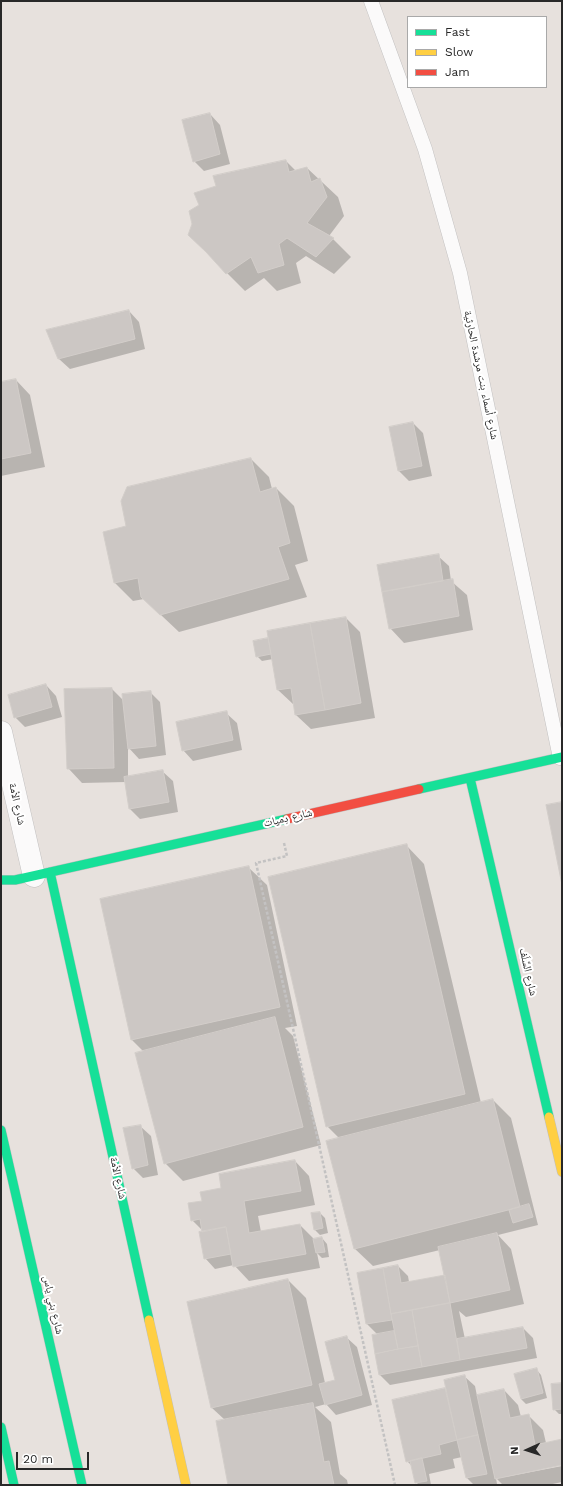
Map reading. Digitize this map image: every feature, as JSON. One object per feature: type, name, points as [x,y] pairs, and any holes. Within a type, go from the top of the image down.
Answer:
[{"type":"street","name":"شارع الأمة","points":[[1,732],[20,880],[186,1485]]},
{"type":"street","name":"شارع دِميات","points":[[20,880],[561,757]]},
{"type":"street","name":"شارع السَّلَف","points":[[470,778],[562,1172]]},
{"type":"street","name":"شارع بني ياس","points":[[1,1130],[82,1485]]},
{"type":"street","points":[[1,1427],[14,1485]]},
{"type":"lane","name":"شارع أسماء بنت مرشدة الحارثية","points":[[371,1],[425,149],[460,273],[561,757]]},
{"type":"path","points":[[279,820],[287,856],[256,863],[395,1485]]},
{"type":"building","points":[[210,113],[220,154],[193,162],[182,120]]},
{"type":"building","points":[[286,160],[289,172],[307,167],[311,182],[320,178],[327,197],[307,223],[334,238],[316,257],[287,238],[279,244],[284,265],[258,273],[251,257],[226,274],[188,235],[192,224],[189,211],[199,205],[194,193],[216,186],[213,176]]},
{"type":"building","points":[[129,310],[135,339],[58,359],[46,330]]},
{"type":"building","points":[[16,379],[31,453],[1,459],[1,382]]},
{"type":"building","points":[[413,422],[422,466],[398,471],[389,427]]},
{"type":"building","points":[[251,458],[260,492],[276,487],[290,543],[278,547],[289,579],[160,615],[141,597],[138,578],[114,583],[103,532],[126,526],[121,501],[127,487]]},
{"type":"building","points":[[439,554],[443,581],[382,592],[377,565]]},
{"type":"building","points":[[453,579],[459,616],[389,629],[382,592]]},
{"type":"building","points":[[346,617],[361,703],[325,710],[310,623]]},
{"type":"building","points":[[310,623],[325,710],[295,715],[291,688],[277,690],[267,631]]},
{"type":"building","points":[[268,638],[271,654],[256,657],[253,641]]},
{"type":"building","points":[[46,684],[52,707],[14,718],[8,695]]},
{"type":"building","points":[[112,688],[114,768],[67,769],[64,689]]},
{"type":"building","points":[[151,691],[156,746],[128,749],[122,694]]},
{"type":"building","points":[[227,711],[233,740],[182,751],[176,722]]},
{"type":"building","points":[[163,770],[169,802],[129,809],[124,777]]},
{"type":"building","points":[[562,802],[562,885],[546,805]]},
{"type":"building","points":[[407,844],[465,1094],[326,1127],[268,877]]},
{"type":"building","points":[[249,866],[280,1007],[131,1040],[100,899]]},
{"type":"building","points":[[275,1017],[303,1127],[164,1164],[135,1053]]},
{"type":"building","points":[[493,1099],[520,1207],[354,1249],[326,1141]]},
{"type":"building","points":[[141,1125],[148,1165],[132,1169],[123,1128]]},
{"type":"building","points":[[295,1160],[301,1191],[244,1201],[249,1233],[300,1224],[306,1254],[233,1267],[226,1227],[202,1232],[200,1219],[191,1221],[188,1203],[202,1201],[200,1192],[221,1188],[219,1174]]},
{"type":"building","points":[[529,1204],[533,1217],[513,1223],[509,1210]]},
{"type":"building","points":[[320,1212],[323,1228],[314,1230],[311,1213]]},
{"type":"building","points":[[226,1227],[231,1254],[204,1259],[199,1232]]},
{"type":"building","points":[[497,1233],[510,1290],[450,1303],[438,1247]]},
{"type":"building","points":[[322,1237],[325,1252],[316,1253],[313,1239]]},
{"type":"building","points":[[398,1265],[401,1283],[445,1275],[450,1303],[391,1314],[383,1268]]},
{"type":"building","points":[[383,1268],[392,1320],[366,1324],[357,1273]]},
{"type":"building","points":[[288,1279],[312,1385],[211,1408],[187,1302]]},
{"type":"building","points":[[450,1303],[460,1360],[422,1367],[412,1310]]},
{"type":"building","points":[[412,1310],[418,1346],[398,1349],[391,1314]]},
{"type":"building","points":[[523,1327],[527,1348],[460,1360],[457,1339]]},
{"type":"building","points":[[394,1331],[398,1349],[375,1354],[372,1335]]},
{"type":"building","points":[[347,1336],[362,1395],[325,1405],[319,1384],[335,1380],[325,1342]]},
{"type":"building","points":[[418,1346],[422,1367],[379,1375],[375,1354]]},
{"type":"building","points":[[537,1368],[543,1393],[521,1399],[514,1374]]},
{"type":"building","points":[[465,1375],[478,1435],[457,1440],[444,1380]]},
{"type":"building","points":[[562,1383],[562,1409],[553,1410],[551,1384]]},
{"type":"building","points":[[445,1388],[457,1440],[439,1445],[441,1454],[406,1462],[392,1400]]},
{"type":"building","points":[[504,1389],[510,1418],[529,1414],[535,1445],[562,1439],[562,1465],[495,1479],[477,1395]]},
{"type":"building","points":[[313,1403],[324,1462],[329,1461],[334,1485],[228,1485],[216,1421]]},
{"type":"building","points":[[478,1435],[487,1474],[466,1478],[457,1440]]},
{"type":"building","points":[[422,1458],[427,1481],[415,1483],[410,1461]]},
{"type":"traffic: fast","points":[[419,789],[562,757]]},
{"type":"traffic: fast","points":[[470,778],[549,1117]]},
{"type":"traffic: fast","points":[[1,880],[15,880],[287,819]]},
{"type":"traffic: fast","points":[[50,872],[149,1320]]},
{"type":"traffic: fast","points":[[1,1130],[82,1485]]},
{"type":"traffic: fast","points":[[1,1427],[14,1485]]},
{"type":"traffic: slow","points":[[549,1117],[562,1172]]},
{"type":"traffic: slow","points":[[149,1320],[186,1485]]},
{"type":"traffic: jam","points":[[287,819],[419,789]]}]
